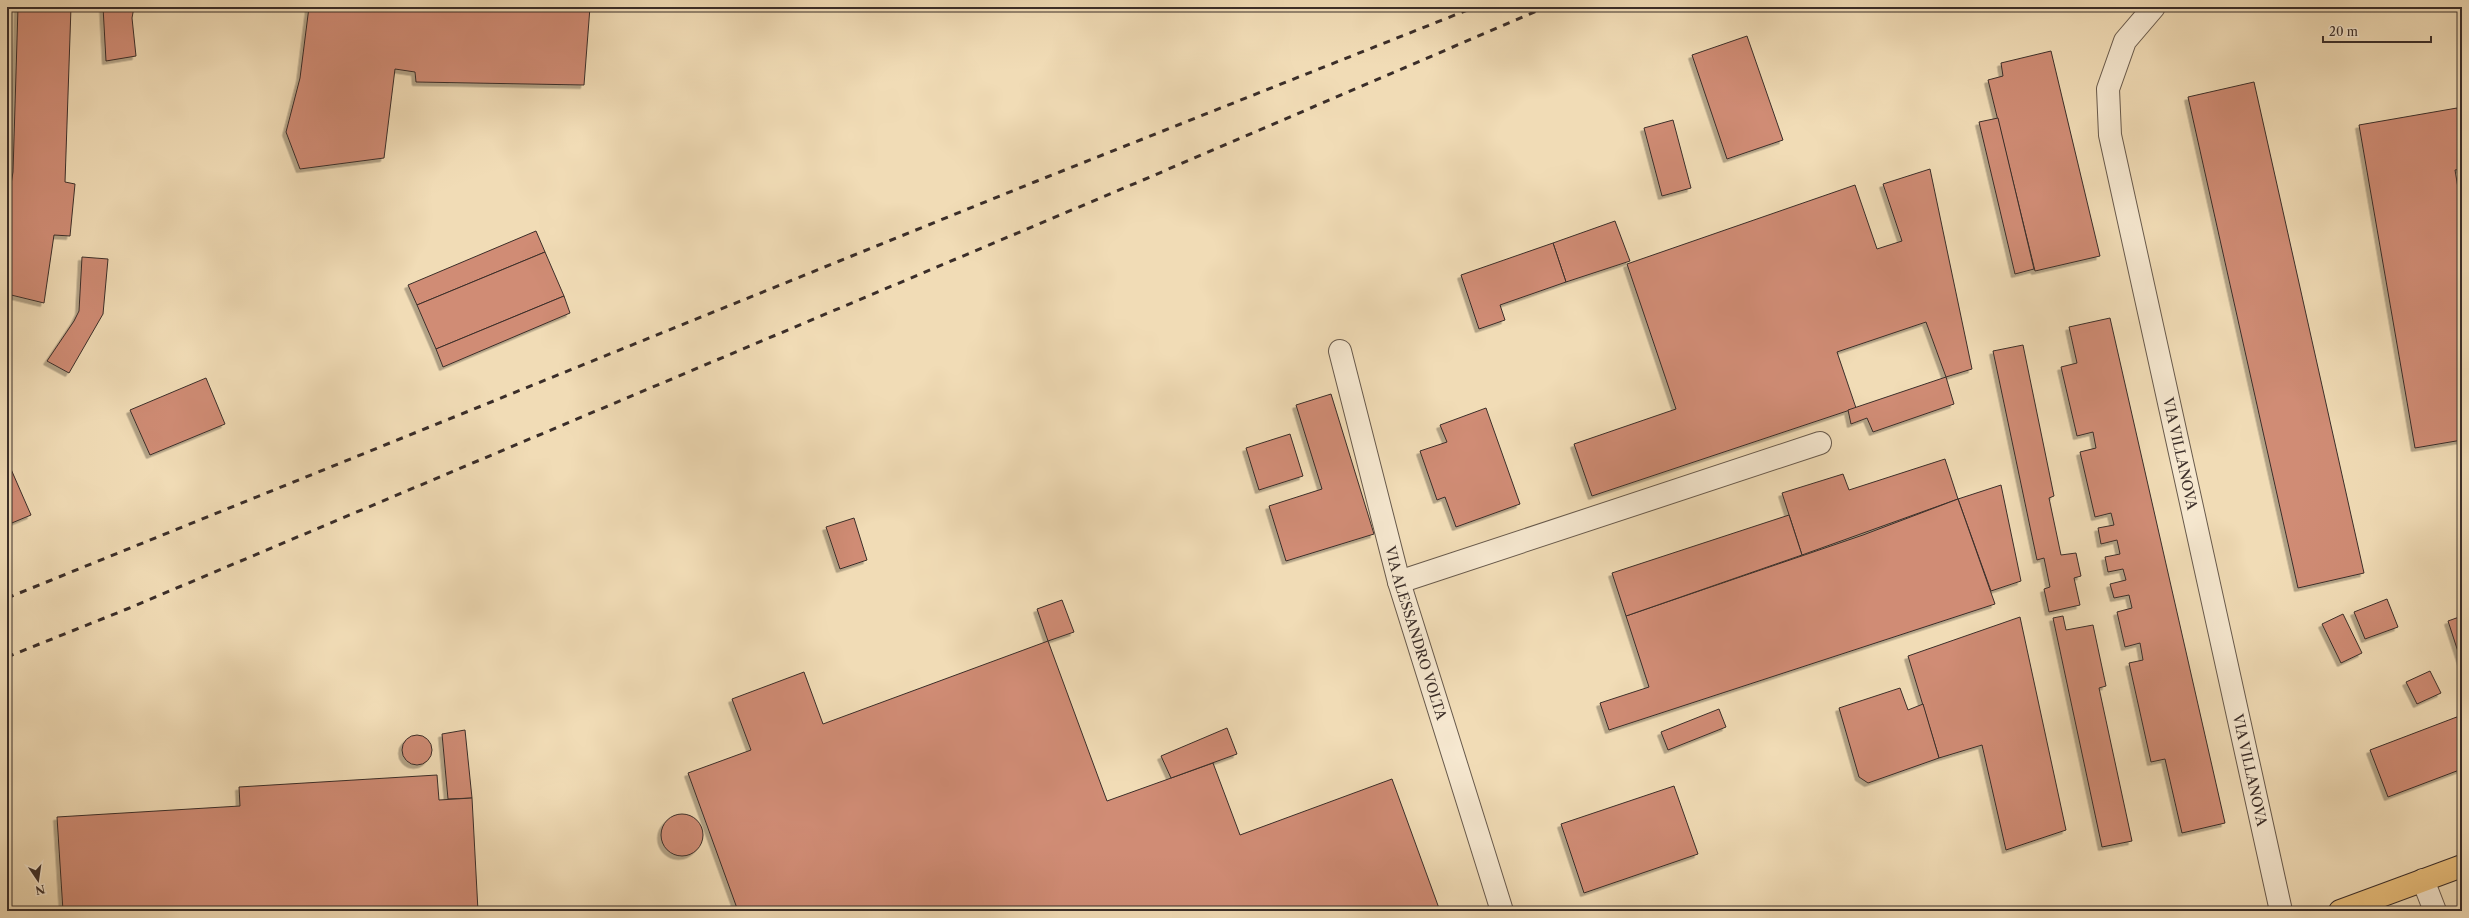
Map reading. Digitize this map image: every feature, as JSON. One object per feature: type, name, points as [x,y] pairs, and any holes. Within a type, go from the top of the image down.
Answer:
[{"type":"main road","points":[[2340,911],[2462,866]]},
{"type":"street","name":"VIA VILLANOVA","points":[[2154,7],[2125,41],[2108,89],[2110,135],[2281,911]]},
{"type":"street","name":"VIA ALESSANDRO VOLTA","points":[[1340,351],[1399,582],[1502,911]]},
{"type":"street","points":[[1399,582],[1820,443]]},
{"type":"street","points":[[2423,880],[2435,911]]},
{"type":"building","points":[[18,7],[71,7],[65,182],[75,184],[70,236],[54,235],[44,303],[7,294],[7,209],[13,172]]},
{"type":"building","points":[[103,7],[134,7],[132,18],[136,56],[106,61]]},
{"type":"building","points":[[309,7],[590,7],[584,85],[416,82],[415,72],[395,69],[384,158],[300,169],[286,132],[300,78]]},
{"type":"building","points":[[1747,36],[1783,140],[1727,159],[1692,55]]},
{"type":"building","points":[[2051,51],[2100,256],[2035,271],[1988,80],[2003,76],[2001,63]]},
{"type":"building","points":[[2254,82],[2364,573],[2298,588],[2188,97]]},
{"type":"building","points":[[2457,108],[2462,134],[2462,169],[2455,170],[2462,212],[2462,440],[2415,448],[2359,125]]},
{"type":"building","points":[[1998,118],[2034,269],[2015,274],[1979,122]]},
{"type":"building","points":[[1673,120],[1691,188],[1662,196],[1644,128]]},
{"type":"building","points":[[1930,169],[1972,369],[1946,377],[1926,322],[1837,352],[1856,408],[1592,496],[1574,444],[1676,409],[1627,264],[1855,185],[1877,249],[1902,241],[1883,184]]},
{"type":"building","points":[[1615,221],[1630,261],[1566,282],[1553,243]]},
{"type":"building","points":[[536,231],[545,252],[417,305],[408,285]]},
{"type":"building","points":[[1553,243],[1566,282],[1500,305],[1505,320],[1479,329],[1461,275]]},
{"type":"building","points":[[545,252],[564,296],[436,349],[417,305]]},
{"type":"building","points":[[82,257],[108,259],[103,314],[69,373],[47,361],[79,311]]},
{"type":"building","points":[[564,296],[570,313],[443,367],[436,349]]},
{"type":"building","points":[[2110,318],[2225,823],[2182,833],[2165,759],[2151,762],[2129,663],[2143,660],[2140,643],[2125,647],[2117,612],[2132,608],[2129,595],[2114,598],[2110,584],[2126,580],[2123,569],[2108,572],[2105,557],[2120,554],[2117,540],[2101,544],[2098,528],[2114,525],[2111,513],[2095,517],[2080,452],[2096,448],[2093,432],[2077,436],[2061,367],[2077,363],[2069,327]]},
{"type":"building","points":[[2023,345],[2054,496],[2049,498],[2061,555],[2076,553],[2081,576],[2074,578],[2080,605],[2049,612],[2044,589],[2050,587],[2044,558],[2037,560],[1993,351]]},
{"type":"building","points":[[1946,377],[1954,404],[1873,432],[1867,418],[1851,424],[1848,410]]},
{"type":"building","points":[[206,378],[225,424],[150,455],[130,410]]},
{"type":"building","points":[[1331,394],[1374,534],[1286,561],[1269,506],[1322,489],[1296,405]]},
{"type":"building","points":[[1486,408],[1520,504],[1456,527],[1445,497],[1437,500],[1420,451],[1447,442],[1440,425]]},
{"type":"building","points":[[1290,434],[1303,476],[1259,490],[1246,448]]},
{"type":"building","points":[[1945,459],[1958,499],[1802,555],[1782,493],[1843,474],[1849,490]]},
{"type":"building","points":[[7,460],[31,515],[7,525]]},
{"type":"building","points":[[2001,485],[2021,581],[1991,591],[1958,499]]},
{"type":"building","points":[[1958,499],[1995,604],[1609,730],[1600,703],[1649,687],[1626,616],[1863,535]]},
{"type":"building","points":[[1789,515],[1802,555],[1626,616],[1612,573]]},
{"type":"building","points":[[854,518],[867,560],[840,569],[826,527]]},
{"type":"building","points":[[2387,599],[2398,627],[2365,639],[2354,612]]},
{"type":"building","points":[[1062,600],[1074,632],[1048,641],[1037,609]]},
{"type":"building","points":[[2343,614],[2362,653],[2341,663],[2322,624]]},
{"type":"building","points":[[2063,616],[2066,630],[2093,625],[2106,686],[2099,688],[2132,841],[2102,847],[2053,618]]},
{"type":"building","points":[[2462,616],[2462,664],[2448,621]]},
{"type":"building","points":[[2020,617],[2066,830],[2006,850],[1982,745],[1939,758],[1908,656]]},
{"type":"building","points":[[1048,641],[1107,801],[1213,763],[1240,835],[1392,779],[1440,911],[738,911],[688,773],[751,750],[732,699],[804,672],[823,724]]},
{"type":"building","points":[[2430,671],[2441,693],[2417,704],[2406,682]]},
{"type":"building","points":[[1900,688],[1908,710],[1923,704],[1939,758],[1868,783],[1859,777],[1839,708]]},
{"type":"building","points":[[1719,709],[1726,727],[1668,750],[1661,732]]},
{"type":"building","points":[[2462,715],[2462,769],[2388,797],[2370,750]]},
{"type":"building","points":[[1227,728],[1237,754],[1171,778],[1161,756]]},
{"type":"building","points":[[465,730],[472,798],[448,799],[442,734]]},
{"type":"building","points":[[417,735],[423,736],[431,744],[431,756],[423,764],[417,765],[411,764],[403,756],[402,750],[403,744],[411,736]]},
{"type":"building","points":[[437,775],[439,800],[472,798],[478,911],[63,911],[57,817],[240,806],[239,787]]},
{"type":"building","points":[[1674,786],[1698,854],[1584,893],[1561,824]]},
{"type":"building","points":[[678,814],[686,814],[694,817],[700,823],[703,835],[700,847],[694,853],[686,856],[678,856],[670,853],[664,847],[661,839],[661,831],[664,823],[670,817]]},
{"type":"railway","points":[[7,598],[1037,181],[1475,7]]},
{"type":"railway","points":[[7,657],[127,609],[1143,180],[1546,7]]}]
